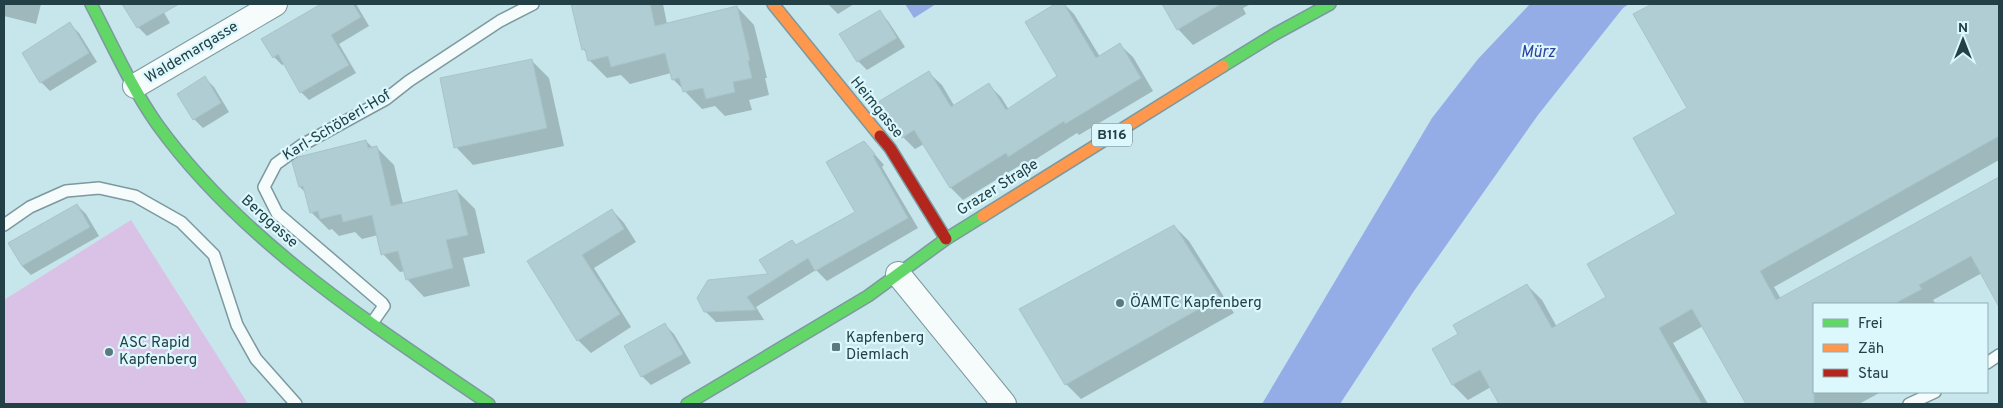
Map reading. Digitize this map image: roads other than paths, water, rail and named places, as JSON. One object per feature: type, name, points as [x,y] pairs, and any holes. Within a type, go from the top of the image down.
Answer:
[{"type":"street","name":"Berggasse","points":[[91,4],[135,86],[157,122],[211,190],[285,258],[372,323],[489,404]]},
{"type":"street","name":"Waldemargasse","points":[[135,86],[275,4]]},
{"type":"street","name":"Heimgasse","points":[[773,4],[890,148],[946,239]]},
{"type":"street","name":"Grazer Straße","points":[[687,404],[868,296],[946,239],[1275,34],[1330,4]]},
{"type":"street","points":[[898,274],[1004,404]]},
{"type":"lane","name":"Karl-Schöberl-Hof","points":[[372,323],[383,310],[382,302],[277,213],[264,187],[276,164],[302,145],[386,98],[408,81],[500,21],[533,4]]},
{"type":"lane","points":[[4,225],[30,207],[66,191],[100,188],[135,196],[181,222],[214,255],[237,325],[256,359],[296,404]]},
{"type":"lane","points":[[1988,362],[1999,355]]},
{"type":"lane","points":[[1909,404],[1933,393]]},
{"type":"water","points":[[905,4],[936,4],[914,18]]},
{"type":"water","name":"Mürz","points":[[1530,4],[1629,4],[1623,8],[1538,115],[1414,291],[1340,404],[1262,404],[1432,118],[1478,59]]},
{"type":"place","name":"ÖAMTC Kapfenberg","points":[[1120,303]]},
{"type":"place","name":"Kapfenberg Diemlach","points":[[836,347]]},
{"type":"place","name":"ASC Rapid Kapfenberg","points":[[109,352]]}]
